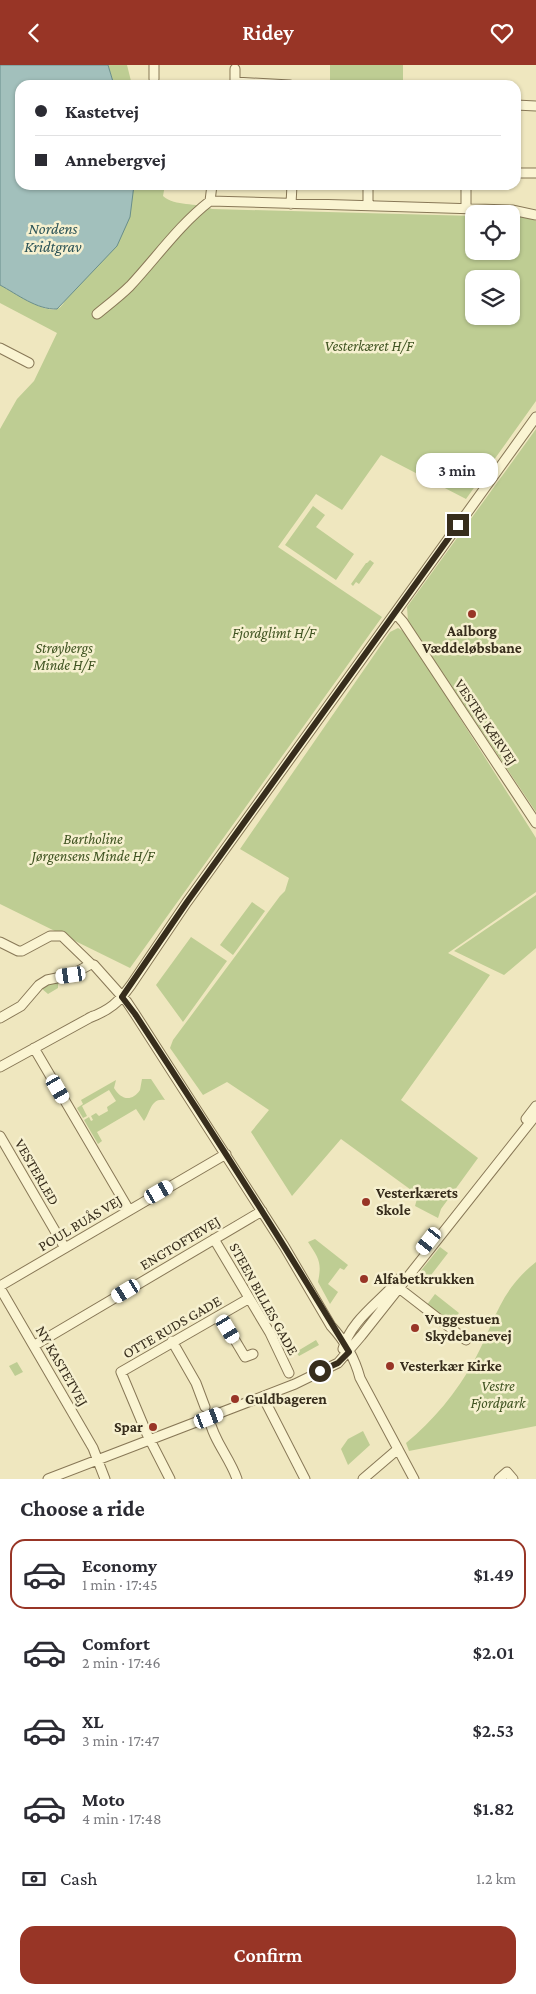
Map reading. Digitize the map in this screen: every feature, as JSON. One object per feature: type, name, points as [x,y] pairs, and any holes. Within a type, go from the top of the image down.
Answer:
[{"type":"street","points":[[154,65],[154,79]]},
{"type":"street","points":[[235,69],[235,80]]},
{"type":"street","points":[[521,105],[536,106]]},
{"type":"street","points":[[521,173],[536,173]]},
{"type":"street","points":[[97,314],[129,287],[182,226],[210,201],[211,190]]},
{"type":"street","points":[[291,203],[292,190]]},
{"type":"street","points":[[368,190],[368,205]]},
{"type":"street","points":[[466,190],[466,205]]},
{"type":"street","points":[[210,201],[465,208]]},
{"type":"street","points":[[520,212],[536,215]]},
{"type":"street","points":[[0,348],[29,363]]},
{"type":"street","points":[[0,1067],[89,1018],[120,995],[536,417]]},
{"type":"street","name":"VESTRE KÆRVEJ","points":[[395,613],[536,823]]},
{"type":"street","points":[[0,942],[18,951],[22,951],[50,936],[56,935],[66,939],[91,965],[94,965],[135,1014],[262,1211],[331,1326],[345,1351],[352,1370],[360,1378],[414,1479]]},
{"type":"street","points":[[0,1018],[21,1006],[39,985],[47,979],[71,975],[91,965]]},
{"type":"street","points":[[34,1048],[129,1210]]},
{"type":"street","points":[[396,1287],[536,1106]]},
{"type":"street","points":[[48,1479],[263,1397],[333,1366],[536,1115]]},
{"type":"street","name":"VESTERLED","points":[[0,1136],[65,1248]]},
{"type":"street","name":"POUL BUÅS VEJ","points":[[0,1287],[226,1154]]},
{"type":"street","name":"ENGTOFTEVEJ","points":[[34,1345],[262,1211]]},
{"type":"street","name":"STEEN BILLES GADE","points":[[214,1239],[270,1333],[289,1373]]},
{"type":"street","name":"NY KASTETVEJ","points":[[0,1287],[93,1448],[104,1479]]},
{"type":"street","points":[[396,1287],[466,1340]]},
{"type":"street","name":"OTTE RUDS GADE","points":[[150,1440],[121,1372],[248,1299]]},
{"type":"street","points":[[220,1315],[245,1357],[253,1354]]},
{"type":"street","points":[[172,1341],[196,1383],[205,1407]]},
{"type":"street","points":[[263,1397],[305,1479]]},
{"type":"street","points":[[209,1418],[213,1431],[232,1465],[237,1479]]},
{"type":"street","points":[[150,1440],[170,1479]]},
{"type":"street","points":[[363,1479],[398,1449]]},
{"type":"street","points":[[499,1479],[510,1475]]},
{"type":"green space","points":[[108,65],[127,65],[131,80],[112,80]]},
{"type":"green space","points":[[330,65],[403,65],[403,80],[330,80]]},
{"type":"green space","points":[[131,190],[164,190],[163,196],[174,202],[212,209],[465,216],[465,260],[520,260],[520,217],[536,221],[536,401],[466,499],[381,455],[342,510],[316,494],[278,547],[382,617],[130,968],[0,904],[0,429],[17,399],[34,381],[57,333],[0,303],[0,285],[37,305],[52,310],[57,309],[63,304]]},
{"type":"green space","name":"Aalborg Væddeløbsbane","points":[[536,429],[536,812],[408,621],[407,607]]},
{"type":"green space","points":[[313,506],[325,515],[316,527],[354,554],[336,580],[285,545]]},
{"type":"green space","points":[[370,560],[374,563],[359,584],[356,582],[353,586],[351,584]]},
{"type":"green space","points":[[398,628],[406,633],[536,838],[536,892],[448,953],[490,975],[401,1100],[478,1158],[441,1209],[438,1218],[415,1206],[418,1195],[341,1139],[292,1196],[251,1132],[269,1110],[227,1082],[203,1095],[170,1048],[173,1040],[285,891],[289,878],[240,849],[390,632]]},
{"type":"green space","points":[[536,895],[536,948],[504,975],[454,951]]},
{"type":"green space","points":[[252,902],[265,911],[233,955],[220,945]]},
{"type":"green space","points":[[191,937],[227,961],[183,1022],[156,985]]},
{"type":"green space","points":[[58,981],[58,988],[48,994],[41,988],[48,983]]},
{"type":"green space","points":[[142,1079],[151,1079],[165,1100],[154,1103],[144,1121],[136,1109],[97,1132],[102,1141],[98,1144],[84,1120],[89,1117],[91,1121],[93,1120],[91,1116],[96,1113],[99,1116],[108,1111],[107,1107],[116,1101],[109,1090],[82,1106],[87,1116],[83,1118],[77,1108],[83,1104],[81,1100],[116,1080],[114,1088],[117,1092],[123,1097],[130,1098],[140,1090]]},
{"type":"green space","points":[[315,1239],[348,1265],[344,1270],[340,1268],[328,1284],[338,1292],[330,1304],[318,1282],[319,1261],[308,1242]]},
{"type":"green space","points":[[440,1247],[448,1253],[428,1279],[418,1280],[415,1278]]},
{"type":"green space","name":"Vestre Fjordpark","points":[[536,1262],[536,1426],[409,1451],[406,1443],[435,1416],[452,1395],[474,1361],[506,1296],[514,1284]]},
{"type":"green space","points":[[435,1294],[459,1313],[450,1324],[426,1306]]},
{"type":"green space","points":[[316,1340],[319,1345],[299,1356],[296,1352]]},
{"type":"green space","points":[[17,1362],[23,1372],[15,1376],[9,1366]]},
{"type":"green space","points":[[363,1431],[370,1445],[348,1465],[341,1449],[348,1439]]},
{"type":"water","name":"Nordens Kridtgrav","points":[[0,65],[108,65],[112,80],[15,80],[15,190],[133,190],[130,217],[117,246],[57,309],[42,307],[0,285]]},
{"type":"place","name":"Aalborg Væddeløbsbane","points":[[472,614]]},
{"type":"place","name":"Vesterkærets Skole","points":[[366,1202]]},
{"type":"place","name":"Alfabetkrukken","points":[[364,1279]]},
{"type":"place","name":"Vuggestuen Skydebanevej","points":[[415,1328]]},
{"type":"place","name":"Vesterkær Kirke","points":[[390,1366]]},
{"type":"place","name":"Guldbageren","points":[[235,1399]]},
{"type":"place","name":"Spar","points":[[153,1427]]},
{"type":"route","points":[[320,1371],[338,1363],[349,1352],[338,1333],[331,1326],[284,1245],[185,1090],[122,997],[187,902],[458,525]]},
{"type":"park label","name":"Vesterkæret H/F","points":[[369,346]]},
{"type":"park label","name":"Fjordglimt H/F","points":[[274,633]]},
{"type":"park label","name":"Strøybergs Minde H/F","points":[[64,656]]},
{"type":"park label","name":"Bartholine Jørgensens Minde H/F","points":[[93,848]]}]
